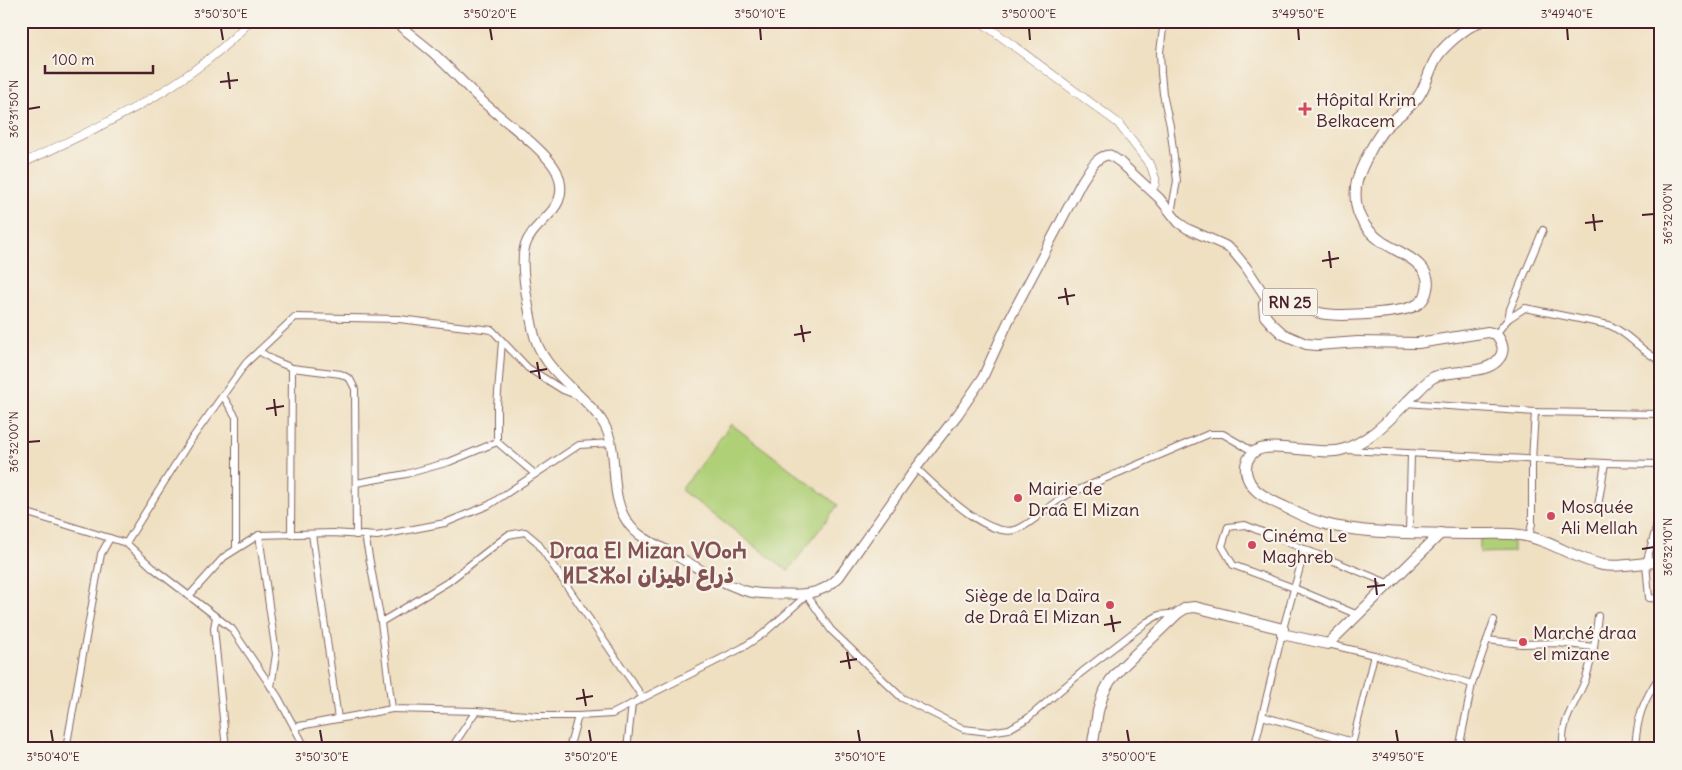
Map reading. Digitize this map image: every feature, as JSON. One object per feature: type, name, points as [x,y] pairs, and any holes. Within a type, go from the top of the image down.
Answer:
[{"type":"main road","points":[[394,21],[432,52],[482,101],[540,151],[554,166],[560,188],[559,198],[554,210],[529,237],[523,259],[533,333],[543,358],[554,372],[602,421],[611,443],[618,501],[628,523],[634,530],[720,580],[746,591],[775,594],[806,594],[821,590],[839,577],[982,379],[1023,294],[1082,181],[1096,162],[1106,155],[1115,157],[1160,198],[1171,213],[1188,230],[1232,250],[1243,262],[1266,299]]},
{"type":"main road","name":"RN 25","points":[[1481,21],[1468,28],[1443,49],[1434,61],[1429,78],[1419,95],[1406,111],[1378,136],[1357,181],[1355,194],[1357,209],[1363,224],[1382,242],[1416,262],[1425,272],[1428,285],[1426,297],[1417,305],[1406,310],[1368,314],[1322,314],[1277,297],[1266,299],[1264,304],[1265,316],[1283,334],[1306,344],[1317,346],[1358,342],[1418,343],[1488,332],[1496,334]]},
{"type":"main road","points":[[1496,334],[1501,340],[1503,348],[1502,356],[1495,363],[1487,367],[1434,377],[1371,435],[1354,445],[1330,452],[1272,447],[1260,448],[1248,459],[1246,476],[1250,484],[1270,500],[1299,514],[1338,527],[1409,532],[1510,534],[1529,537],[1601,564],[1619,565],[1661,562]]},
{"type":"main road","points":[[1092,749],[1098,711],[1103,694],[1110,681],[1122,666],[1178,613],[1186,608],[1195,607],[1328,644],[1440,533]]},
{"type":"street","points":[[21,164],[117,118],[155,97],[195,71],[232,41],[250,21]]},
{"type":"street","points":[[980,21],[1118,123],[1151,166],[1155,184],[1151,191]]},
{"type":"street","points":[[1164,21],[1160,52],[1161,73],[1177,181],[1171,213]]},
{"type":"street","points":[[1508,319],[1510,309],[1543,230]]},
{"type":"street","points":[[1496,334],[1508,319],[1525,308],[1618,328],[1648,354],[1661,361]]},
{"type":"street","points":[[126,543],[188,444],[246,363],[295,317],[399,319],[492,330],[528,368],[563,390],[578,395]]},
{"type":"street","points":[[502,341],[497,406],[497,442],[535,474]]},
{"type":"street","points":[[259,351],[273,360],[292,368],[341,374],[350,378],[355,388],[356,535]]},
{"type":"street","points":[[291,535],[292,368]]},
{"type":"street","points":[[223,396],[236,417],[236,549]]},
{"type":"street","points":[[1405,403],[1535,412],[1661,414]]},
{"type":"street","points":[[1529,537],[1532,524],[1532,460],[1535,412]]},
{"type":"street","points":[[916,468],[956,504],[991,527],[1008,532],[1020,529],[1054,502],[1069,494],[1209,434],[1224,434],[1254,452]]},
{"type":"street","points":[[356,483],[406,474],[449,462],[497,442]]},
{"type":"street","points":[[189,596],[224,557],[259,536],[312,534],[377,536],[445,523],[489,505],[579,445],[611,443]]},
{"type":"street","points":[[1342,450],[1532,460],[1661,464]]},
{"type":"street","points":[[1409,532],[1411,454]]},
{"type":"street","points":[[1598,506],[1606,463]]},
{"type":"street","points":[[21,511],[126,543],[153,568],[232,629],[271,687],[306,749]]},
{"type":"street","points":[[1661,511],[1646,562],[1649,598],[1661,599]]},
{"type":"street","points":[[1358,615],[1233,565],[1222,546],[1228,527],[1245,525],[1390,584]]},
{"type":"street","points":[[381,622],[448,582],[508,535],[525,532],[537,542],[644,698]]},
{"type":"street","points":[[312,534],[338,719]]},
{"type":"street","points":[[365,535],[381,622],[392,709]]},
{"type":"street","points":[[259,536],[276,654],[271,687]]},
{"type":"street","points":[[66,749],[101,554],[110,538]]},
{"type":"street","points":[[1254,749],[1305,549]]},
{"type":"street","points":[[294,727],[392,709],[476,710],[538,716],[612,714],[742,648],[763,634],[806,594],[831,630],[902,698],[964,729],[989,732],[1010,730],[1028,718],[1082,672],[1147,622],[1159,615],[1178,613]]},
{"type":"street","points":[[1564,749],[1562,735],[1574,703],[1586,679],[1594,647],[1598,616]]},
{"type":"street","points":[[216,617],[214,628],[226,749]]},
{"type":"street","points":[[1459,749],[1472,684],[1494,620]]},
{"type":"street","points":[[1487,640],[1522,644],[1558,643],[1594,647]]},
{"type":"street","points":[[1328,644],[1374,655],[1472,684]]},
{"type":"street","points":[[1262,716],[1352,746],[1374,655]]},
{"type":"street","points":[[1636,749],[1639,717],[1646,700],[1661,674]]},
{"type":"street","points":[[626,749],[632,704]]},
{"type":"street","points":[[451,749],[476,710]]},
{"type":"street","points":[[569,749],[578,716]]},
{"type":"green space","points":[[731,424],[838,505],[788,571],[681,490]]},
{"type":"green space","points":[[1480,538],[1513,538],[1513,552],[1480,553]]},
{"type":"place","name":"Hôpital Krim Belkacem","points":[[1305,109]]},
{"type":"place","name":"Mairie de Draâ El Mizan","points":[[1018,498]]},
{"type":"place","name":"Mosquée Ali Mellah","points":[[1551,516]]},
{"type":"place","name":"Cinéma Le Maghreb","points":[[1252,545]]},
{"type":"place","name":"Siège de la Daïra de Draâ El Mizan","points":[[1110,605]]},
{"type":"place","name":"Marché draa el mizane","points":[[1523,642]]},
{"type":"district","name":"Draa El Mizan ⴸⵔⴰⵄ ⵍⵎⵉⵣⴰⵏ ذراع الميزان","points":[[648,562]]}]
